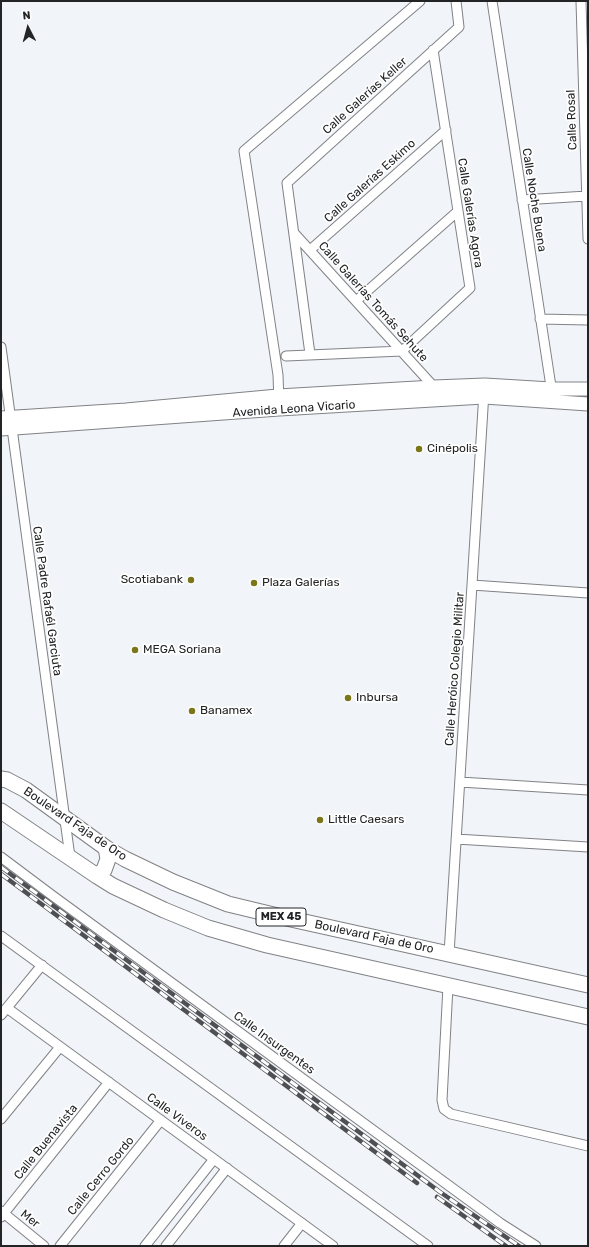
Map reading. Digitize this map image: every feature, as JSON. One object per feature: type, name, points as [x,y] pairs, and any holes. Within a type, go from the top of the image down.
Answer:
[{"type":"main road","name":"Boulevard Faja de Oro","points":[[1,779],[8,780],[26,790],[106,848],[173,882],[228,904],[588,985]]},
{"type":"main road","name":"MEX 45","points":[[1,811],[113,886],[164,910],[208,928],[267,945],[588,1017]]},
{"type":"main road","points":[[97,876],[104,870],[108,859],[106,848]]},
{"type":"street","points":[[279,409],[278,375],[244,151],[420,1]]},
{"type":"street","name":"Calle Galerías Keller","points":[[294,233],[287,183],[460,27],[456,1]]},
{"type":"street","name":"Calle Noche Buena","points":[[492,1],[553,402]]},
{"type":"street","name":"Calle Rosal","points":[[581,1],[588,239]]},
{"type":"street","name":"Calle Galerías Agora","points":[[402,351],[470,288],[434,50]]},
{"type":"street","name":"Calle Galerías Eskimo","points":[[310,250],[446,130]]},
{"type":"street","points":[[522,200],[587,196]]},
{"type":"street","points":[[356,301],[458,211]]},
{"type":"street","points":[[294,233],[310,354]]},
{"type":"street","name":"Calle Galerías Tomás Sehute","points":[[294,233],[434,388]]},
{"type":"street","points":[[540,319],[588,320]]},
{"type":"street","name":"Calle Padre Rafaél Garciuta","points":[[1,347],[6,424],[70,857]]},
{"type":"street","points":[[286,356],[402,351]]},
{"type":"street","name":"Avenida Leona Vicario","points":[[6,424],[126,410],[278,396],[434,388],[484,391],[553,402],[588,404]]},
{"type":"street","name":"Avenida Leona Vicario","points":[[6,424],[279,409],[484,391],[588,389]]},
{"type":"street","name":"Calle Heróico Colegio Militar","points":[[449,954],[484,391]]},
{"type":"street","points":[[472,585],[588,593]]},
{"type":"street","points":[[460,782],[588,790]]},
{"type":"street","points":[[456,840],[588,847]]},
{"type":"street","name":"Calle Insurgentes","points":[[1,857],[500,1223],[536,1246]]},
{"type":"street","points":[[1,936],[428,1246]]},
{"type":"street","points":[[1,1015],[42,965]]},
{"type":"street","points":[[448,986],[442,1100],[444,1109],[451,1114],[588,1146]]},
{"type":"street","name":"Calle Viveros","points":[[7,1008],[333,1246]]},
{"type":"street","points":[[1,1119],[60,1047]]},
{"type":"street","name":"Calle Buenavista","points":[[2,1214],[109,1082]]},
{"type":"street","name":"Calle Cerro Gordo","points":[[60,1246],[161,1120]]},
{"type":"street","points":[[145,1246],[214,1159]]},
{"type":"street","points":[[166,1246],[227,1168]]},
{"type":"street","name":"Mer","points":[[2,1214],[44,1246]]},
{"type":"street","points":[[284,1246],[302,1223]]},
{"type":"railway","points":[[1,867],[440,1192],[519,1246]]},
{"type":"railway","points":[[1,874],[417,1183]]},
{"type":"railway","points":[[437,1197],[506,1246]]},
{"type":"place","name":"Cinépolis","points":[[419,449]]},
{"type":"place","name":"Scotiabank","points":[[191,580]]},
{"type":"place","name":"Plaza Galerías","points":[[254,583]]},
{"type":"place","name":"MEGA Soriana","points":[[135,650]]},
{"type":"place","name":"Inbursa","points":[[348,698]]},
{"type":"place","name":"Banamex","points":[[192,711]]},
{"type":"place","name":"Little Caesars","points":[[320,820]]}]
